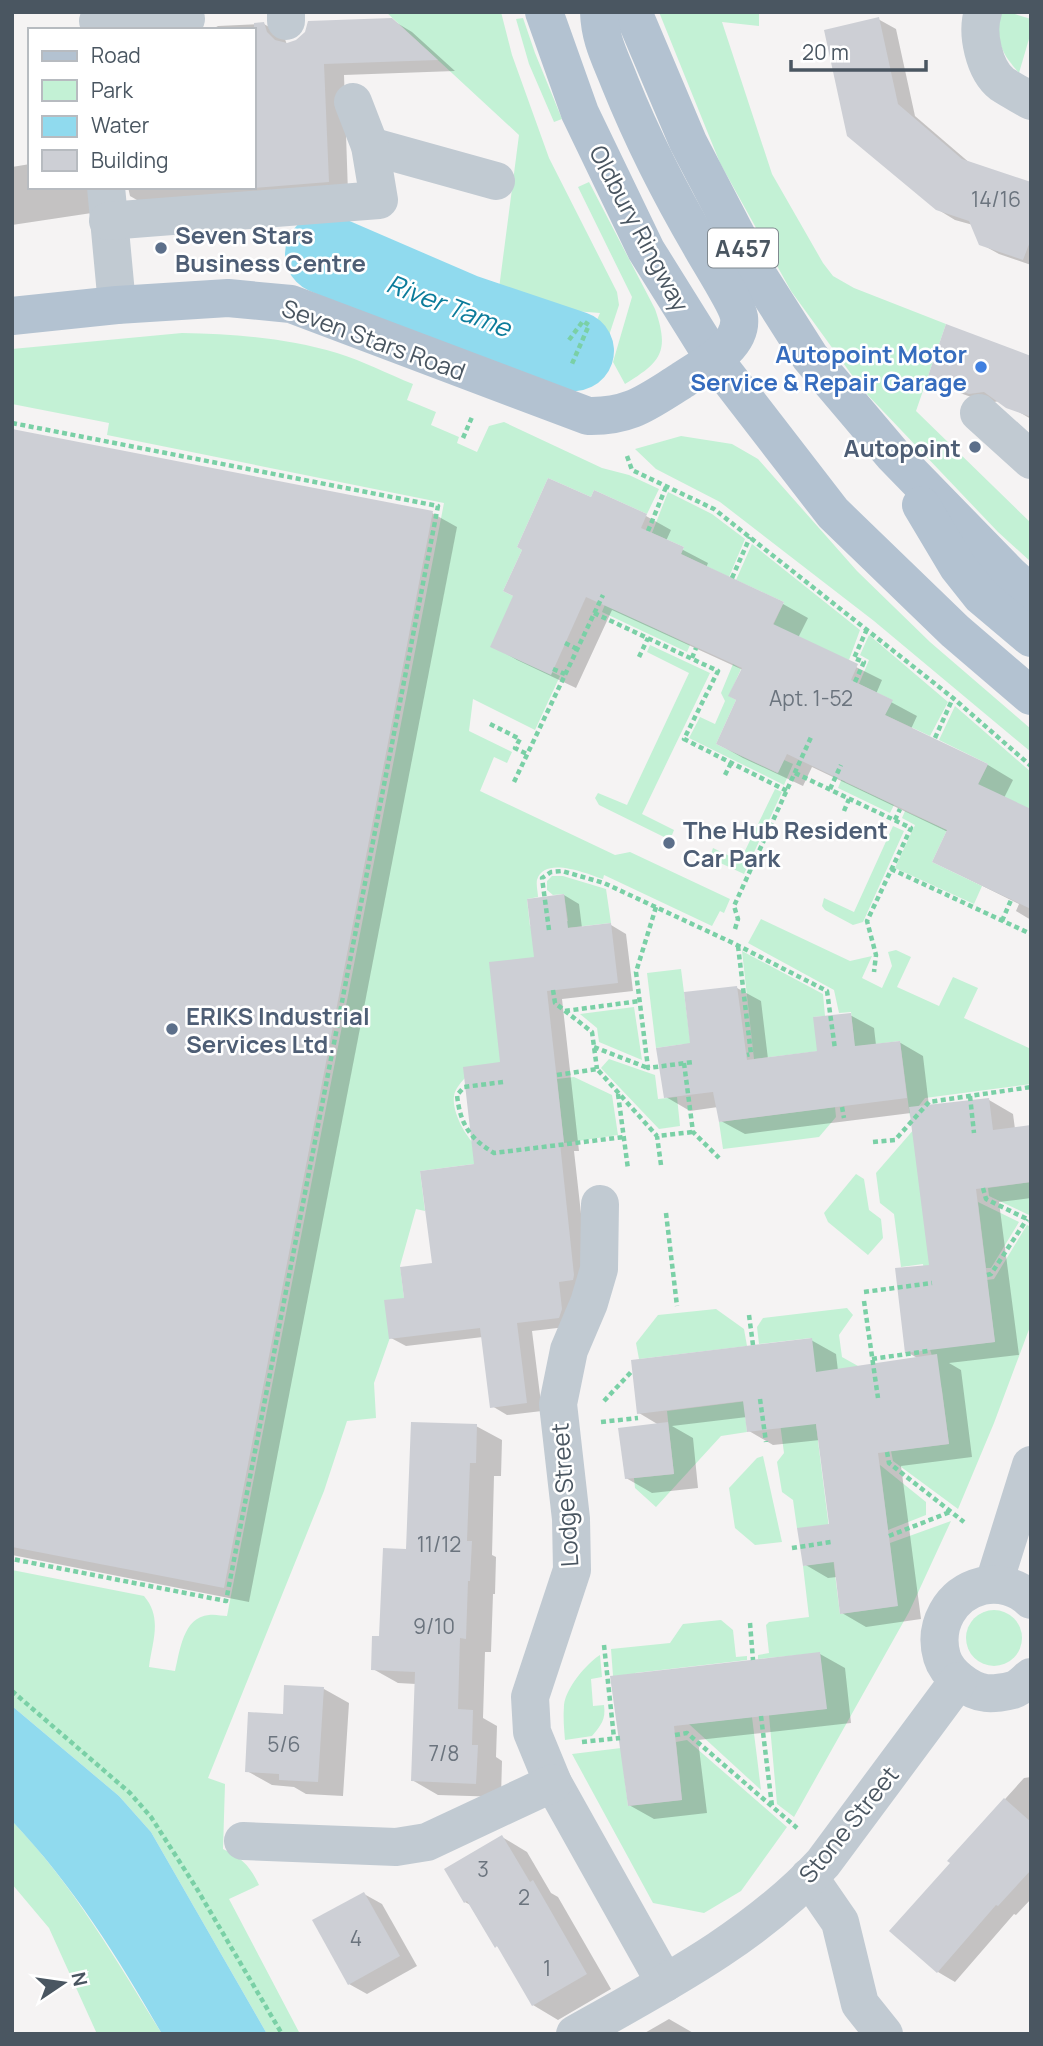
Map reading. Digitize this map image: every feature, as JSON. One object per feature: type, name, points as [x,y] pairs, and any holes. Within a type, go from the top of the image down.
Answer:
[{"type":"main road","name":"Oldbury Ringway","points":[[544,12],[580,113],[646,250],[714,359],[833,513],[955,631],[1031,696]]},
{"type":"main road","name":"Seven Stars Road","points":[[12,316],[117,305],[228,298],[291,304],[588,416],[611,416],[637,408],[714,359],[735,337],[739,316],[668,190],[641,132],[600,33],[599,12]]},
{"type":"main road","name":"A457","points":[[633,12],[688,142],[754,269],[810,356],[895,457],[1031,594]]},
{"type":"main road","points":[[895,457],[928,520],[958,567],[981,596],[1031,638]]},
{"type":"street","points":[[983,12],[980,21],[982,42],[988,62],[1000,82],[1031,100]]},
{"type":"street","points":[[98,21],[186,19]]},
{"type":"street","points":[[117,305],[107,204],[324,205],[379,200],[370,146],[353,102]]},
{"type":"street","points":[[370,146],[496,181]]},
{"type":"street","points":[[979,413],[1031,460]]},
{"type":"street","name":"Lodge Street","points":[[600,1203],[599,1269],[589,1303],[569,1350],[558,1404],[571,1519],[572,1570],[530,1697],[532,1732],[553,1783],[665,1983]]},
{"type":"street","points":[[994,1583],[1031,1465]]},
{"type":"street","points":[[1031,1600],[1022,1591],[994,1583],[968,1590],[948,1607],[939,1633],[942,1659],[958,1681],[986,1693],[1016,1689],[1031,1677]]},
{"type":"street","name":"Stone Street","points":[[575,2034],[665,1983],[747,1931],[809,1877],[958,1681]]},
{"type":"street","points":[[243,1841],[396,1847],[427,1842],[553,1783]]},
{"type":"street","points":[[809,1877],[840,1922],[860,2004],[884,2034]]},
{"type":"path","points":[[568,370],[589,325],[583,321],[569,341]]},
{"type":"path","points":[[12,423],[439,506],[226,1601],[12,1559]]},
{"type":"path","points":[[632,470],[714,509],[953,698],[1031,766]]},
{"type":"path","points":[[648,531],[666,486]]},
{"type":"path","points":[[732,578],[750,537]]},
{"type":"path","points":[[514,782],[603,595]]},
{"type":"path","points":[[594,613],[718,671],[684,739],[787,791]]},
{"type":"path","points":[[855,682],[864,662],[855,658],[867,629]]},
{"type":"path","points":[[639,657],[648,638]]},
{"type":"path","points":[[565,643],[577,649]]},
{"type":"path","points":[[692,659],[696,648]]},
{"type":"path","points":[[553,669],[565,674]]},
{"type":"path","points":[[935,738],[953,698]]},
{"type":"path","points":[[491,724],[520,739],[515,748],[527,754]]},
{"type":"path","points":[[735,929],[738,919],[734,906],[812,735]]},
{"type":"path","points":[[725,775],[731,763]]},
{"type":"path","points":[[830,790],[841,765]]},
{"type":"path","points":[[795,773],[911,828],[867,921],[876,955],[874,972]]},
{"type":"path","points":[[844,811],[849,799]]},
{"type":"path","points":[[895,821],[900,808]]},
{"type":"path","points":[[891,869],[1031,934]]},
{"type":"path","points":[[549,930],[542,878],[551,872],[562,871],[604,883],[827,991],[835,1049]]},
{"type":"path","points":[[1002,921],[1011,900]]},
{"type":"path","points":[[648,1068],[636,972],[656,907]]},
{"type":"path","points":[[738,946],[751,1054],[747,1055]]},
{"type":"path","points":[[553,990],[555,1003],[593,1032],[597,1069],[657,1136],[661,1165]]},
{"type":"path","points":[[564,1011],[640,1001]]},
{"type":"path","points":[[594,1047],[648,1068],[693,1062]]},
{"type":"path","points":[[684,1063],[693,1132],[719,1157]]},
{"type":"path","points":[[557,1075],[597,1069]]},
{"type":"path","points":[[503,1082],[464,1087],[457,1095],[466,1128],[479,1144],[494,1153],[624,1137]]},
{"type":"path","points":[[873,1142],[895,1140],[929,1102],[1031,1087]]},
{"type":"path","points":[[618,1093],[628,1169]]},
{"type":"path","points":[[970,1096],[974,1133]]},
{"type":"path","points":[[842,1107],[844,1118]]},
{"type":"path","points":[[657,1136],[693,1132]]},
{"type":"path","points":[[983,1188],[986,1199],[1029,1220],[991,1275],[987,1275]]},
{"type":"path","points":[[666,1213],[677,1307]]},
{"type":"path","points":[[864,1292],[932,1283]]},
{"type":"path","points":[[864,1301],[878,1398]]},
{"type":"path","points":[[749,1315],[753,1345]]},
{"type":"path","points":[[872,1359],[928,1351]]},
{"type":"path","points":[[599,1406],[632,1371]]},
{"type":"path","points":[[760,1399],[766,1442]]},
{"type":"path","points":[[593,1423],[638,1418]]},
{"type":"path","points":[[887,1452],[889,1463],[964,1522]]},
{"type":"path","points":[[889,1536],[950,1512]]},
{"type":"path","points":[[792,1548],[831,1542]]},
{"type":"path","points":[[750,1623],[754,1660]]},
{"type":"path","points":[[581,1742],[617,1738],[604,1645]]},
{"type":"path","points":[[12,1690],[130,1793],[151,1817],[197,1889],[282,2034]]},
{"type":"path","points":[[761,1716],[772,1806]]},
{"type":"path","points":[[675,1735],[687,1733],[797,1828]]},
{"type":"green space","points":[[386,12],[501,12],[512,55],[549,158],[617,292],[619,305],[596,375],[588,378],[574,372],[600,313],[574,311],[564,319],[485,308],[479,336],[301,271],[319,222],[497,304],[519,135]]},
{"type":"green space","points":[[659,12],[759,12],[759,26],[722,22],[772,174],[833,276],[854,288],[946,324],[916,411],[1031,523],[1031,562],[998,532],[862,389],[791,291],[720,163]]},
{"type":"green space","points":[[1000,12],[1031,19],[1031,32],[1019,73],[1003,52],[999,31]]},
{"type":"green space","points":[[523,18],[562,119],[554,122],[529,64],[516,19]]},
{"type":"green space","points":[[589,182],[655,309],[662,336],[662,346],[654,362],[625,384],[613,362],[632,297],[578,187]]},
{"type":"green space","points":[[182,333],[260,338],[337,353],[413,384],[407,400],[436,412],[431,425],[459,437],[457,443],[477,452],[489,426],[504,422],[602,468],[629,475],[659,489],[647,514],[594,490],[591,497],[548,478],[517,547],[522,550],[503,591],[513,596],[552,672],[560,676],[535,730],[473,699],[469,731],[512,752],[507,763],[494,757],[480,791],[615,855],[630,852],[730,899],[724,913],[720,911],[712,926],[604,875],[603,879],[557,867],[541,873],[537,880],[538,897],[527,899],[530,926],[544,931],[502,1074],[465,1078],[457,1088],[454,1099],[460,1123],[474,1144],[486,1152],[511,1159],[420,1171],[425,1211],[416,1209],[400,1266],[404,1298],[374,1383],[376,1418],[347,1421],[324,1491],[208,1778],[225,1784],[223,1849],[245,1863],[259,1885],[229,1899],[300,2034],[267,2034],[151,1832],[119,1796],[12,1706],[12,1570],[144,1596],[150,1604],[155,1622],[149,1667],[175,1671],[184,1636],[193,1622],[209,1615],[227,1616],[444,503],[107,435],[109,423],[12,404],[12,349]]},
{"type":"green space","points":[[681,436],[732,444],[758,459],[857,571],[930,642],[1031,729],[1031,752],[874,621],[720,502],[656,469],[635,449]]},
{"type":"green space","points":[[668,492],[712,514],[745,539],[729,577],[681,554],[684,547],[652,533]]},
{"type":"green space","points":[[752,544],[860,630],[849,660],[770,632],[784,602],[736,580]]},
{"type":"green space","points":[[608,597],[642,622],[690,645],[687,652],[602,612]]},
{"type":"green space","points":[[869,635],[948,702],[930,736],[885,715],[892,700],[859,684],[869,660],[860,655]]},
{"type":"green space","points":[[650,645],[710,673],[642,814],[674,830],[672,835],[666,838],[599,805],[595,798],[598,793],[627,805],[689,673],[647,652]]},
{"type":"green space","points":[[733,664],[741,669],[729,696],[736,700],[716,744],[777,773],[784,760],[793,764],[784,785],[689,738],[700,717],[715,724],[725,701],[721,693]]},
{"type":"green space","points":[[955,706],[1031,772],[1031,809],[972,797],[988,764],[939,740]]},
{"type":"green space","points":[[848,763],[845,782],[894,805],[890,813],[838,788]]},
{"type":"green space","points":[[775,789],[782,792],[744,874],[714,860],[711,854],[713,848],[740,861]]},
{"type":"green space","points":[[905,811],[947,830],[932,862],[982,886],[974,904],[895,868],[915,825],[902,818]]},
{"type":"green space","points":[[893,826],[904,831],[863,922],[853,925],[825,910],[822,906],[824,898],[854,912]]},
{"type":"green space","points":[[552,876],[563,876],[606,889],[611,923],[557,929],[556,923],[568,921],[564,894],[553,895],[547,890],[547,881]]},
{"type":"green space","points":[[761,919],[850,961],[872,956],[862,978],[882,988],[892,966],[888,952],[896,950],[911,957],[897,987],[939,1006],[953,977],[978,988],[964,1018],[1031,1049],[1031,1084],[925,1098],[910,1117],[900,1041],[844,1048],[854,1039],[851,1012],[839,1013],[834,990],[748,943]]},
{"type":"green space","points":[[742,951],[823,994],[825,1016],[813,1017],[828,1050],[754,1059]]},
{"type":"green space","points":[[681,969],[692,1055],[684,1044],[656,1048],[647,973]]},
{"type":"green space","points":[[634,1007],[642,1060],[599,1042],[597,1028],[580,1014]]},
{"type":"green space","points":[[609,1059],[655,1075],[658,1099],[677,1097],[680,1126],[659,1129],[601,1068]]},
{"type":"green space","points":[[574,1077],[612,1095],[618,1135],[564,1143],[557,1079]]},
{"type":"green space","points":[[935,1105],[931,1275],[925,1275],[923,1264],[901,1267],[894,1214],[880,1203],[876,1173]]},
{"type":"green space","points":[[835,1107],[836,1117],[819,1137],[723,1149],[719,1122]]},
{"type":"green space","points":[[856,1174],[864,1179],[869,1210],[881,1219],[883,1238],[868,1255],[828,1222],[824,1213]]},
{"type":"green space","points":[[1031,1182],[1031,1216],[989,1196],[988,1188]]},
{"type":"green space","points":[[978,1202],[1019,1222],[991,1268],[986,1268]]},
{"type":"green space","points":[[1027,1225],[1031,1227],[1031,1324],[958,1509],[893,1461],[891,1451],[949,1444],[942,1390],[929,1346],[940,1348],[995,1342],[987,1280],[994,1279]]},
{"type":"green space","points":[[847,1308],[853,1315],[839,1335],[842,1357],[858,1366],[816,1425],[830,1536],[797,1528],[793,1500],[782,1492],[777,1462],[784,1453],[777,1401],[811,1338],[759,1344],[757,1327],[763,1318]]},
{"type":"green space","points":[[716,1309],[744,1329],[747,1346],[639,1359],[636,1343],[658,1315]]},
{"type":"green space","points":[[755,1400],[744,1404],[747,1432],[721,1436],[656,1507],[635,1488],[634,1478],[674,1474],[667,1411]]},
{"type":"green space","points":[[763,1456],[782,1542],[755,1545],[735,1528],[729,1488],[757,1458]]},
{"type":"green space","points":[[880,1465],[926,1502],[926,1515],[888,1530]]},
{"type":"green space","points":[[951,1521],[909,1612],[794,1817],[777,1804],[769,1715],[826,1709],[820,1653],[758,1659],[758,1655],[769,1653],[766,1625],[769,1622],[809,1617],[803,1566],[830,1562],[832,1550],[840,1614],[897,1606],[890,1543]]},
{"type":"green space","points":[[994,1610],[1005,1612],[1014,1618],[1020,1627],[1020,1649],[1014,1658],[1005,1664],[994,1666],[983,1664],[974,1658],[968,1649],[966,1638],[968,1627],[974,1618],[983,1612]]},
{"type":"green space","points":[[721,1620],[733,1630],[736,1657],[747,1656],[747,1660],[635,1673],[641,1727],[613,1676],[611,1649],[670,1643],[683,1624]]},
{"type":"green space","points":[[600,1655],[602,1677],[591,1679],[593,1706],[604,1705],[602,1722],[592,1736],[565,1740],[564,1705],[568,1691],[577,1677]]},
{"type":"green space","points":[[752,1717],[761,1790],[689,1724]]},
{"type":"green space","points":[[687,1740],[787,1827],[741,1891],[704,1913],[653,1903],[572,1754],[621,1748],[628,1806],[682,1800],[676,1742]]},
{"type":"green space","points":[[12,1821],[55,1870],[162,2034],[97,2034],[49,1928],[12,1884]]},
{"type":"water","points":[[12,1706],[119,1796],[151,1832],[267,2034],[162,2034],[129,1978],[74,1896],[12,1821]]},
{"type":"building","points":[[879,17],[898,104],[962,159],[1031,182],[1031,239],[1023,260],[979,245],[969,221],[936,210],[847,136],[824,30]]},
{"type":"building","points":[[392,18],[438,60],[324,64],[329,182],[256,188],[254,23],[264,22],[267,32],[275,40],[287,43],[296,40],[305,32],[308,21]]},
{"type":"building","name":"Autopoint Motor Service & Repair Garage","points":[[946,324],[1031,356],[1031,417],[1006,408],[984,392],[969,394],[927,379]]},
{"type":"building","name":"ERIKS Industrial Services Ltd.","points":[[12,429],[433,511],[224,1588],[12,1547]]},
{"type":"building","points":[[548,478],[591,497],[594,490],[647,514],[641,528],[684,547],[681,554],[784,602],[773,624],[858,664],[851,680],[893,700],[885,715],[988,764],[978,784],[1031,809],[1031,909],[932,862],[947,830],[787,754],[778,773],[716,744],[736,700],[728,696],[742,668],[586,597],[551,675],[490,647],[513,596],[503,591],[522,550],[517,547]]},
{"type":"building","points":[[564,894],[568,928],[611,923],[618,983],[547,991],[564,1143],[560,1143],[574,1275],[573,1280],[559,1282],[562,1309],[559,1318],[517,1323],[527,1403],[490,1408],[480,1328],[389,1339],[384,1300],[404,1298],[400,1267],[432,1263],[420,1171],[474,1164],[463,1067],[500,1062],[489,962],[534,957],[527,899]]},
{"type":"building","points":[[737,986],[747,1060],[817,1051],[813,1017],[851,1013],[855,1046],[900,1041],[907,1098],[719,1122],[713,1092],[664,1098],[656,1048],[690,1043],[684,992]]},
{"type":"building","points":[[989,1098],[993,1130],[1031,1125],[1031,1182],[976,1189],[995,1342],[905,1353],[895,1268],[929,1265],[909,1107]]},
{"type":"building","points":[[812,1338],[816,1372],[937,1354],[949,1444],[878,1453],[898,1606],[840,1614],[834,1562],[803,1566],[797,1528],[829,1524],[816,1424],[747,1432],[743,1401],[637,1414],[631,1360]]},
{"type":"building","points":[[411,1422],[477,1424],[476,1463],[470,1463],[467,1541],[472,1541],[466,1639],[460,1638],[458,1709],[473,1710],[472,1745],[478,1745],[476,1784],[411,1781],[415,1672],[371,1670],[372,1636],[379,1636],[383,1548],[406,1549]]},
{"type":"building","points":[[668,1422],[674,1474],[625,1479],[618,1428]]},
{"type":"building","points":[[820,1652],[827,1709],[674,1726],[682,1800],[628,1806],[610,1676]]},
{"type":"building","points":[[284,1685],[324,1687],[318,1782],[279,1780],[279,1774],[245,1772],[248,1712],[283,1714]]},
{"type":"building","points":[[1004,1798],[1031,1822],[1031,1870],[998,1906],[996,1905],[937,1973],[889,1931]]},
{"type":"building","points":[[502,1835],[530,1882],[533,1880],[587,1974],[532,2006],[497,1946],[495,1948],[444,1869]]},
{"type":"building","points":[[364,1892],[400,1956],[348,1985],[312,1920]]},
{"type":"waterway","name":"River Tame","points":[[325,254],[464,314],[574,351]]},
{"type":"place","name":"Seven Stars Business Centre","points":[[161,248]]},
{"type":"place","name":"Autopoint Motor Service & Repair Garage","points":[[981,367]]},
{"type":"place","name":"Autopoint","points":[[975,447]]},
{"type":"place","name":"The Hub Resident Car Park","points":[[669,843]]},
{"type":"place","name":"ERIKS Industrial Services Ltd.","points":[[172,1029]]}]
